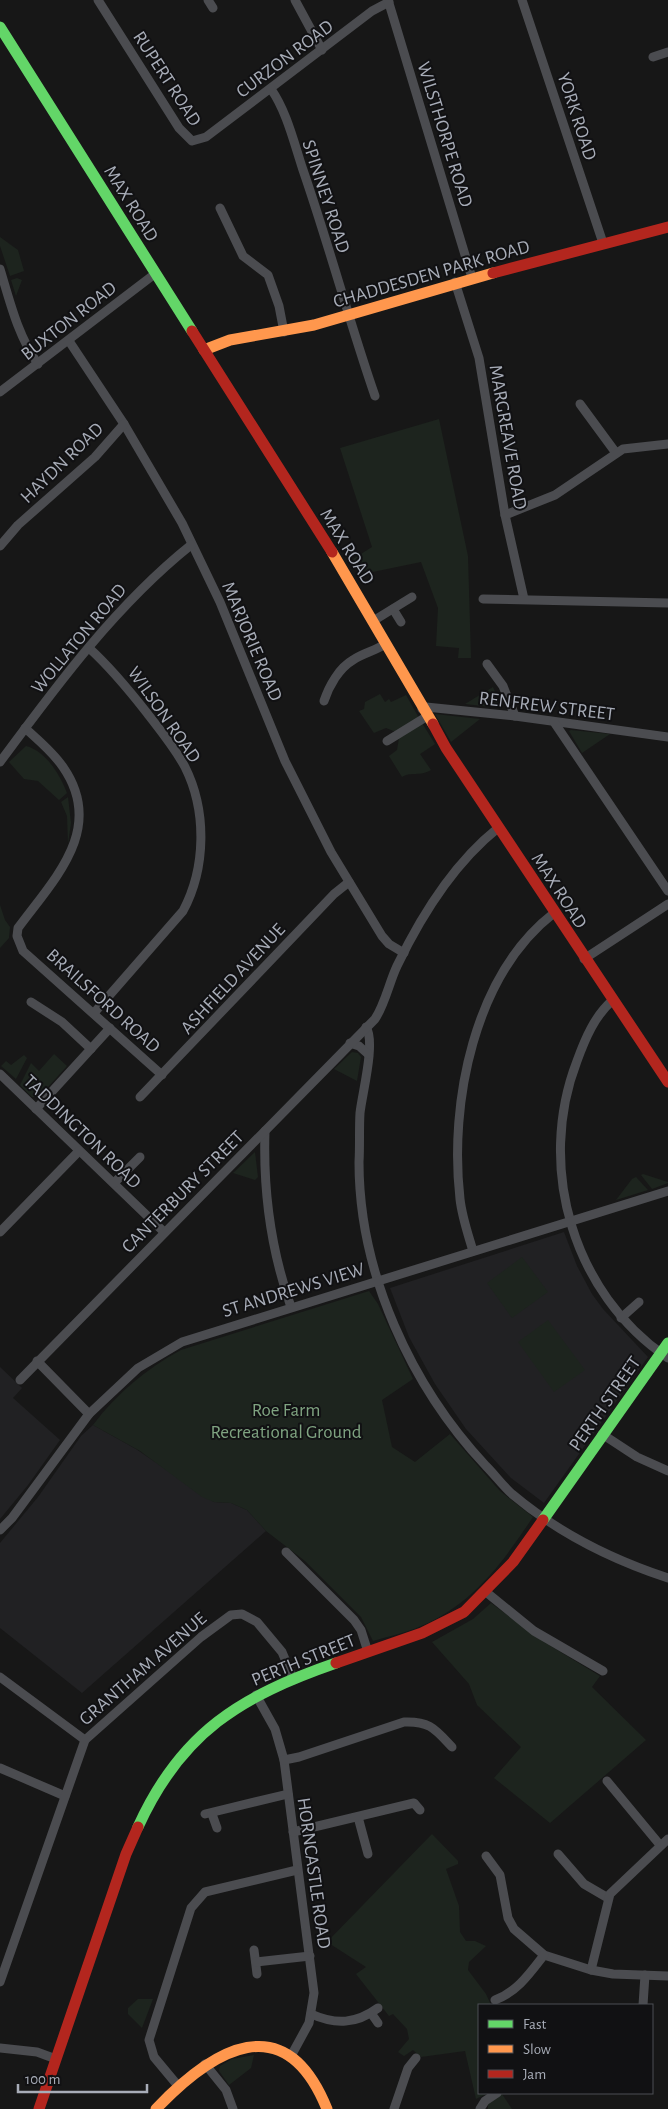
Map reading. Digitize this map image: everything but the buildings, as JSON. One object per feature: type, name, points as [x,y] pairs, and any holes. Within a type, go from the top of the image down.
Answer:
[{"type":"street","name":"RUPERT ROAD","points":[[98,0],[185,137],[192,141],[206,137],[224,124]]},
{"type":"street","points":[[208,0],[213,8]]},
{"type":"street","points":[[295,0],[322,50]]},
{"type":"street","name":"YORK ROAD","points":[[522,0],[603,243]]},
{"type":"street","name":"CURZON ROAD","points":[[224,124],[372,11],[388,1]]},
{"type":"street","name":"WILSTHORPE ROAD","points":[[388,1],[472,278]]},
{"type":"street","name":"MAX ROAD","points":[[0,27],[373,621],[424,713],[554,913],[668,1082]]},
{"type":"street","points":[[653,56],[668,52]]},
{"type":"street","name":"SPINNEY ROAD","points":[[271,89],[281,107],[314,204],[347,314],[375,396]]},
{"type":"street","points":[[220,208],[243,256],[268,274],[280,306],[284,332]]},
{"type":"street","name":"CHADDESDEN PARK ROAD","points":[[204,350],[226,341],[300,329],[455,282],[668,227]]},
{"type":"street","points":[[0,269],[18,326],[28,350],[38,364]]},
{"type":"street","name":"BUXTON ROAD","points":[[0,392],[156,273]]},
{"type":"street","name":"MARGREAVE ROAD","points":[[455,282],[479,358],[505,515],[524,599]]},
{"type":"street","name":"MARJORIE ROAD","points":[[69,341],[124,424],[182,523],[220,602],[285,761],[314,820],[384,940],[404,953]]},
{"type":"street","points":[[580,404],[616,453]]},
{"type":"street","name":"HAYDN ROAD","points":[[0,546],[18,525],[95,457],[124,424]]},
{"type":"street","points":[[505,515],[555,495],[616,453],[632,447],[668,444]]},
{"type":"street","name":"WOLLATON ROAD","points":[[0,762],[89,648],[146,583],[191,545]]},
{"type":"street","points":[[373,621],[412,596]]},
{"type":"street","points":[[483,599],[668,603]]},
{"type":"street","points":[[393,609],[401,622]]},
{"type":"street","points":[[324,701],[344,664],[385,644]]},
{"type":"street","name":"WILSON ROAD","points":[[89,648],[114,670],[184,765],[197,799],[201,846],[198,871],[191,896],[183,911],[94,1013]]},
{"type":"street","points":[[488,664],[503,686],[514,716]]},
{"type":"street","name":"RENFREW STREET","points":[[424,713],[426,707],[514,716],[668,737]]},
{"type":"street","points":[[387,741],[424,713]]},
{"type":"street","points":[[554,722],[668,891]]},
{"type":"street","name":"BRAILSFORD ROAD","points":[[25,728],[54,756],[69,777],[76,797],[79,821],[76,842],[67,861],[18,928],[17,936],[23,951],[162,1075]]},
{"type":"street","name":"CANTERBURY STREET","points":[[20,1380],[378,1014],[404,953],[443,887],[475,848],[498,828]]},
{"type":"street","name":"ASHFIELD AVENUE","points":[[140,1097],[334,894],[349,882]]},
{"type":"street","points":[[584,958],[668,904]]},
{"type":"street","points":[[473,1251],[460,1201],[458,1167],[460,1101],[465,1074],[488,1004],[509,964],[535,930],[554,913]]},
{"type":"street","points":[[613,1000],[606,1005],[594,1022],[583,1043],[571,1077],[564,1109],[561,1169],[570,1222],[596,1284],[622,1318],[664,1355]]},
{"type":"street","points":[[31,1002],[62,1022],[91,1049]]},
{"type":"street","points":[[366,1027],[370,1037],[360,1114],[359,1187],[367,1238],[378,1280],[402,1342],[440,1409],[472,1451],[512,1494],[570,1535],[609,1555],[668,1578]]},
{"type":"street","points":[[36,1109],[110,1028]]},
{"type":"street","points":[[350,1044],[358,1046],[368,1054]]},
{"type":"street","name":"TADDINGTON ROAD","points":[[0,1074],[164,1232]]},
{"type":"street","points":[[265,1131],[264,1175],[269,1222],[291,1307]]},
{"type":"street","points":[[2,1226],[79,1150]]},
{"type":"street","points":[[114,1183],[140,1157]]},
{"type":"street","name":"ST ANDREWS VIEW","points":[[0,1530],[12,1518],[89,1414],[138,1368],[182,1342],[668,1191]]},
{"type":"street","points":[[622,1318],[639,1302]]},
{"type":"street","name":"PERTH STREET","points":[[39,2109],[126,1854],[158,1786],[190,1746],[227,1714],[256,1694],[292,1678],[422,1634],[464,1612],[486,1592],[512,1563],[546,1517],[602,1434],[664,1355],[668,1343]]},
{"type":"street","points":[[37,1361],[89,1414]]},
{"type":"street","points":[[602,1434],[637,1457],[668,1471]]},
{"type":"street","points":[[286,1552],[293,1564],[354,1620],[361,1630],[368,1652]]},
{"type":"street","points":[[486,1592],[534,1631],[603,1671]]},
{"type":"street","name":"GRANTHAM AVENUE","points":[[0,1982],[85,1740],[200,1637],[231,1615],[242,1614],[256,1622],[282,1652],[292,1678]]},
{"type":"street","points":[[0,1677],[85,1740]]},
{"type":"street","name":"HORNCASTLE ROAD","points":[[256,1694],[274,1729],[284,1760],[314,1993],[309,2023],[291,2056]]},
{"type":"street","points":[[284,1760],[299,1757],[404,1722],[419,1721],[428,1724],[452,1747]]},
{"type":"street","points":[[0,1768],[65,1796]]},
{"type":"street","points":[[591,1970],[608,1898],[620,1882],[664,1842],[607,1781]]},
{"type":"street","points":[[217,1828],[208,1814],[288,1794]]},
{"type":"street","points":[[293,1832],[414,1803],[420,1810]]},
{"type":"street","points":[[358,1817],[369,1840],[368,1854]]},
{"type":"street","points":[[558,1854],[584,1884],[608,1898]]},
{"type":"street","points":[[486,1856],[500,1875],[508,1918],[514,1930],[544,1955],[591,1970],[668,1976]]},
{"type":"street","points":[[179,2086],[154,2057],[149,2040],[191,1908],[205,1892],[297,1870]]},
{"type":"street","points":[[254,1950],[257,1974]]},
{"type":"street","points":[[495,2000],[505,1997],[523,1981],[544,1955]]},
{"type":"street","points":[[256,1962],[310,1956]]},
{"type":"street","points":[[643,2004],[645,1975]]},
{"type":"street","points":[[311,2014],[329,2021],[345,2022],[357,2020],[374,2010],[378,2023]]},
{"type":"street","points":[[0,2048],[37,2052],[56,2059]]},
{"type":"street","points":[[156,2109],[205,2064],[225,2053],[242,2048],[272,2049],[291,2056],[304,2067],[315,2081],[327,2109]]},
{"type":"street","points":[[394,2109],[408,2068],[416,2058]]},
{"type":"street","points":[[205,2064],[226,2090],[233,2109]]},
{"type":"street","points":[[480,2109],[485,2101],[495,2094]]},
{"type":"shaded area","points":[[564,1232],[577,1266],[592,1294],[603,1309],[648,1357],[544,1503],[511,1478],[466,1429],[435,1384],[409,1337],[390,1288]]},
{"type":"shaded area","points":[[0,1367],[22,1388],[13,1398],[60,1440],[28,1485],[0,1519]]},
{"type":"shaded area","points":[[93,1425],[136,1449],[214,1502],[231,1503],[247,1510],[266,1531],[82,1693],[0,1628],[0,1543],[38,1497],[81,1436]]},
{"type":"green space","points":[[0,237],[18,250],[24,271],[10,276],[0,246]]},
{"type":"green space","points":[[17,278],[22,280],[16,296],[11,280]]},
{"type":"green space","points":[[439,419],[468,556],[471,658],[458,658],[459,648],[436,646],[438,608],[421,562],[363,574],[353,559],[372,547],[340,448]]},
{"type":"green space","points":[[493,687],[501,705],[499,708],[465,704]]},
{"type":"green space","points":[[380,694],[385,702],[389,699],[391,702],[406,695],[419,718],[396,732],[386,728],[374,733],[359,711],[364,709],[365,702]]},
{"type":"green space","points":[[435,714],[480,719],[451,742]]},
{"type":"green space","points":[[422,723],[435,744],[420,754],[431,770],[402,777],[389,756],[397,750],[399,738]]},
{"type":"green space","points":[[569,731],[610,734],[582,753]]},
{"type":"green space","points":[[26,746],[46,758],[56,772],[67,793],[59,800],[38,781],[24,779],[9,762]]},
{"type":"green space","points":[[68,797],[71,823],[68,844],[67,816],[61,802]]},
{"type":"green space","points":[[0,905],[5,920],[10,927],[9,938],[0,948]]},
{"type":"green space","points":[[352,1052],[358,1053],[361,1057],[357,1081],[334,1069]]},
{"type":"green space","points":[[54,1054],[67,1066],[39,1097],[32,1097],[20,1085],[31,1063],[39,1071]]},
{"type":"green space","points":[[24,1055],[27,1058],[16,1079],[1,1066],[6,1061],[11,1065]]},
{"type":"green space","points":[[255,1152],[258,1177],[255,1180],[233,1173]]},
{"type":"green space","points":[[643,1174],[668,1183],[652,1189],[641,1175]]},
{"type":"green space","points":[[636,1177],[648,1190],[616,1200],[632,1179]]},
{"type":"green space","points":[[522,1257],[548,1292],[512,1318],[487,1283]]},
{"type":"green space","name":"Roe Farm Recreational Ground","points":[[369,1291],[378,1304],[413,1379],[382,1400],[392,1447],[415,1462],[450,1434],[500,1491],[533,1517],[498,1565],[471,1594],[456,1606],[440,1617],[415,1628],[373,1641],[361,1617],[305,1561],[266,1531],[247,1510],[231,1503],[214,1502],[202,1497],[140,1451],[93,1425],[122,1392],[156,1365],[181,1350]]},
{"type":"green space","points":[[548,1320],[585,1370],[554,1392],[518,1342]]},
{"type":"green space","points":[[491,1603],[544,1642],[600,1676],[592,1687],[646,1740],[550,1823],[494,1778],[521,1747],[477,1705],[469,1684],[432,1642],[473,1619]]},
{"type":"green space","points":[[432,1834],[458,1861],[458,1864],[446,1869],[459,1906],[460,1932],[466,1941],[475,1941],[486,1946],[469,1962],[468,1970],[486,1994],[491,2004],[478,2004],[478,2094],[486,2094],[476,2099],[465,2051],[421,2057],[413,2050],[404,2056],[398,2052],[409,2039],[407,2029],[393,2014],[389,2016],[356,1974],[366,1967],[327,1942]]},
{"type":"green space","points":[[138,1999],[153,1999],[142,2028],[128,2014],[128,2008]]},
{"type":"green space","points":[[254,2055],[251,2068],[229,2085],[219,2071],[220,2066],[232,2059]]},
{"type":"green space","points":[[502,2094],[512,2109],[488,2109],[488,2100]]},
{"type":"traffic: fast","points":[[0,27],[192,331]]},
{"type":"traffic: fast","points":[[543,1520],[668,1343]]},
{"type":"traffic: fast","points":[[138,1827],[155,1794],[174,1766],[194,1742],[218,1722],[243,1704],[271,1689],[336,1663]]},
{"type":"traffic: slow","points":[[204,350],[230,340],[314,325],[493,273]]},
{"type":"traffic: slow","points":[[332,552],[433,724]]},
{"type":"traffic: slow","points":[[156,2109],[201,2069],[224,2055],[247,2048],[269,2047],[291,2057],[310,2077],[327,2109]]},
{"type":"traffic: jam","points":[[493,273],[668,227]]},
{"type":"traffic: jam","points":[[192,331],[332,552]]},
{"type":"traffic: jam","points":[[433,724],[446,748],[668,1082]]},
{"type":"traffic: jam","points":[[336,1663],[422,1633],[464,1612],[513,1562],[543,1520]]},
{"type":"traffic: jam","points":[[39,2109],[126,1854],[138,1827]]}]
